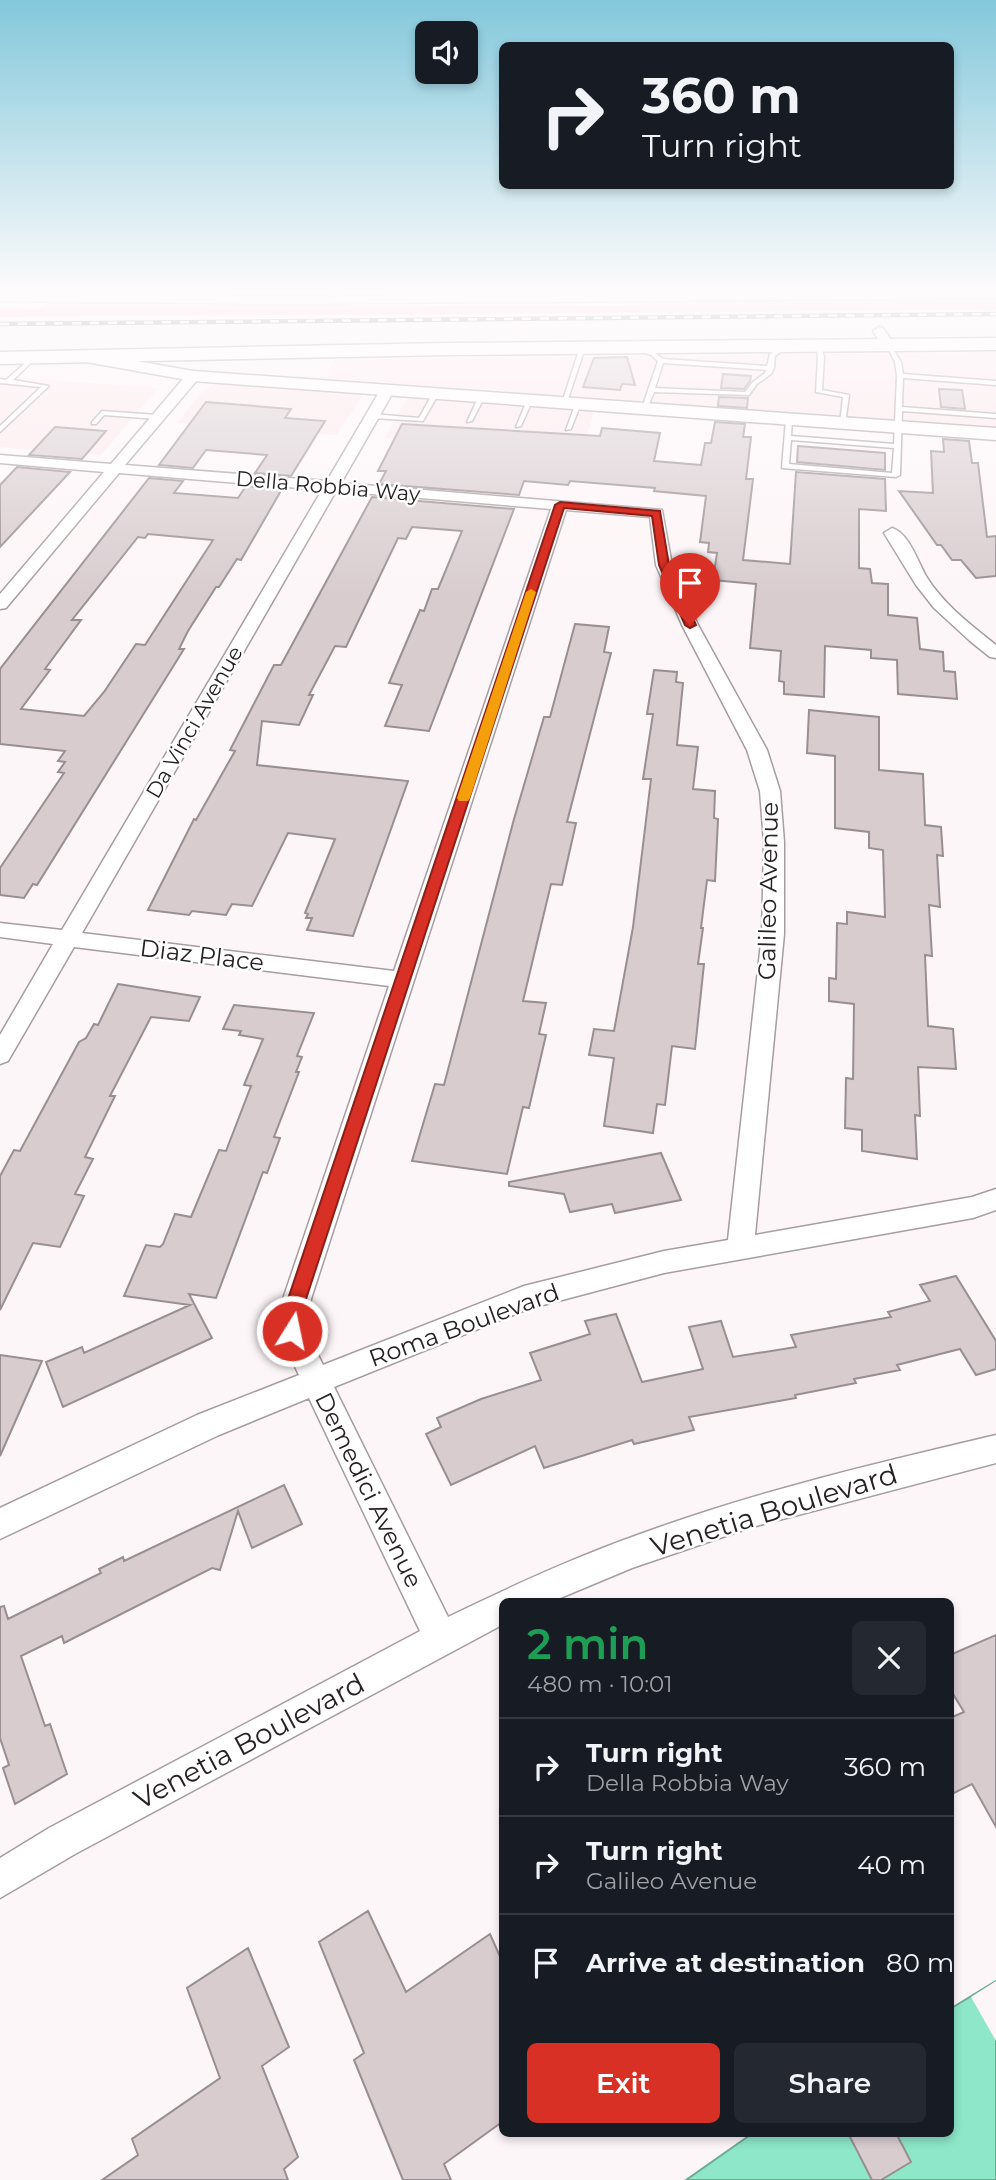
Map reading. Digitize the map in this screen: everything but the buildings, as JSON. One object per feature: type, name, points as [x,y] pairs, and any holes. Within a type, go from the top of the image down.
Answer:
[{"type":"main road","points":[[421,392],[571,402],[647,399],[789,419],[843,422],[897,417],[996,434]]},
{"type":"street","points":[[0,604],[179,392]]},
{"type":"street","name":"Da Vinci Avenue","points":[[0,1055],[386,392]]},
{"type":"street","name":"Della Robbia Way","points":[[0,459],[657,513]]},
{"type":"street","name":"Demedici Avenue","points":[[441,1638],[292,1331],[297,1299],[560,505]]},
{"type":"street","name":"Galileo Avenue","points":[[657,513],[664,565],[690,625],[757,750],[770,791],[774,842],[773,934],[740,1250]]},
{"type":"street","points":[[892,533],[906,550],[922,582],[946,613],[996,653]]},
{"type":"street","name":"Diaz Place","points":[[0,930],[403,980]]},
{"type":"street","name":"Roma Boulevard","points":[[0,1524],[208,1425],[524,1298],[664,1262],[973,1207],[996,1199]]},
{"type":"street","name":"Venetia Boulevard","points":[[524,1598],[604,1563],[681,1536],[887,1475],[996,1449]]},
{"type":"street","name":"Venetia Boulevard","points":[[0,1880],[62,1841],[499,1609]]},
{"type":"lane","points":[[0,430],[40,392]]},
{"type":"lane","points":[[568,429],[573,392]]},
{"type":"lane","points":[[649,392],[647,399],[747,394],[749,392]]},
{"type":"lane","points":[[819,392],[846,395],[843,422]]},
{"type":"lane","points":[[789,419],[785,466],[896,475],[899,392]]},
{"type":"lane","points":[[373,416],[421,420],[436,393]]},
{"type":"lane","points":[[469,421],[482,396]]},
{"type":"lane","points":[[518,426],[530,399]]},
{"type":"lane","points":[[94,423],[103,413],[157,417]]},
{"type":"lane","points":[[897,417],[996,416]]},
{"type":"lane","points":[[787,439],[897,446]]},
{"type":"shaded area","points":[[0,392],[155,392],[101,455],[0,447]]},
{"type":"shaded area","points":[[202,392],[365,392],[336,435],[177,423]]},
{"type":"shaded area","points":[[510,392],[996,392],[996,428]]},
{"type":"shaded area","points":[[409,394],[596,408],[580,454],[385,438]]},
{"type":"shaded area","points":[[996,1981],[996,2180],[686,2180],[747,2137],[954,2137],[954,2007]]},
{"type":"pier","points":[[996,1981],[996,2041],[971,1997]]},
{"type":"slow traffic","points":[[463,798],[531,592]]},
{"type":"route","points":[[292,1331],[297,1299],[560,505],[657,513],[664,565],[690,625]]}]
